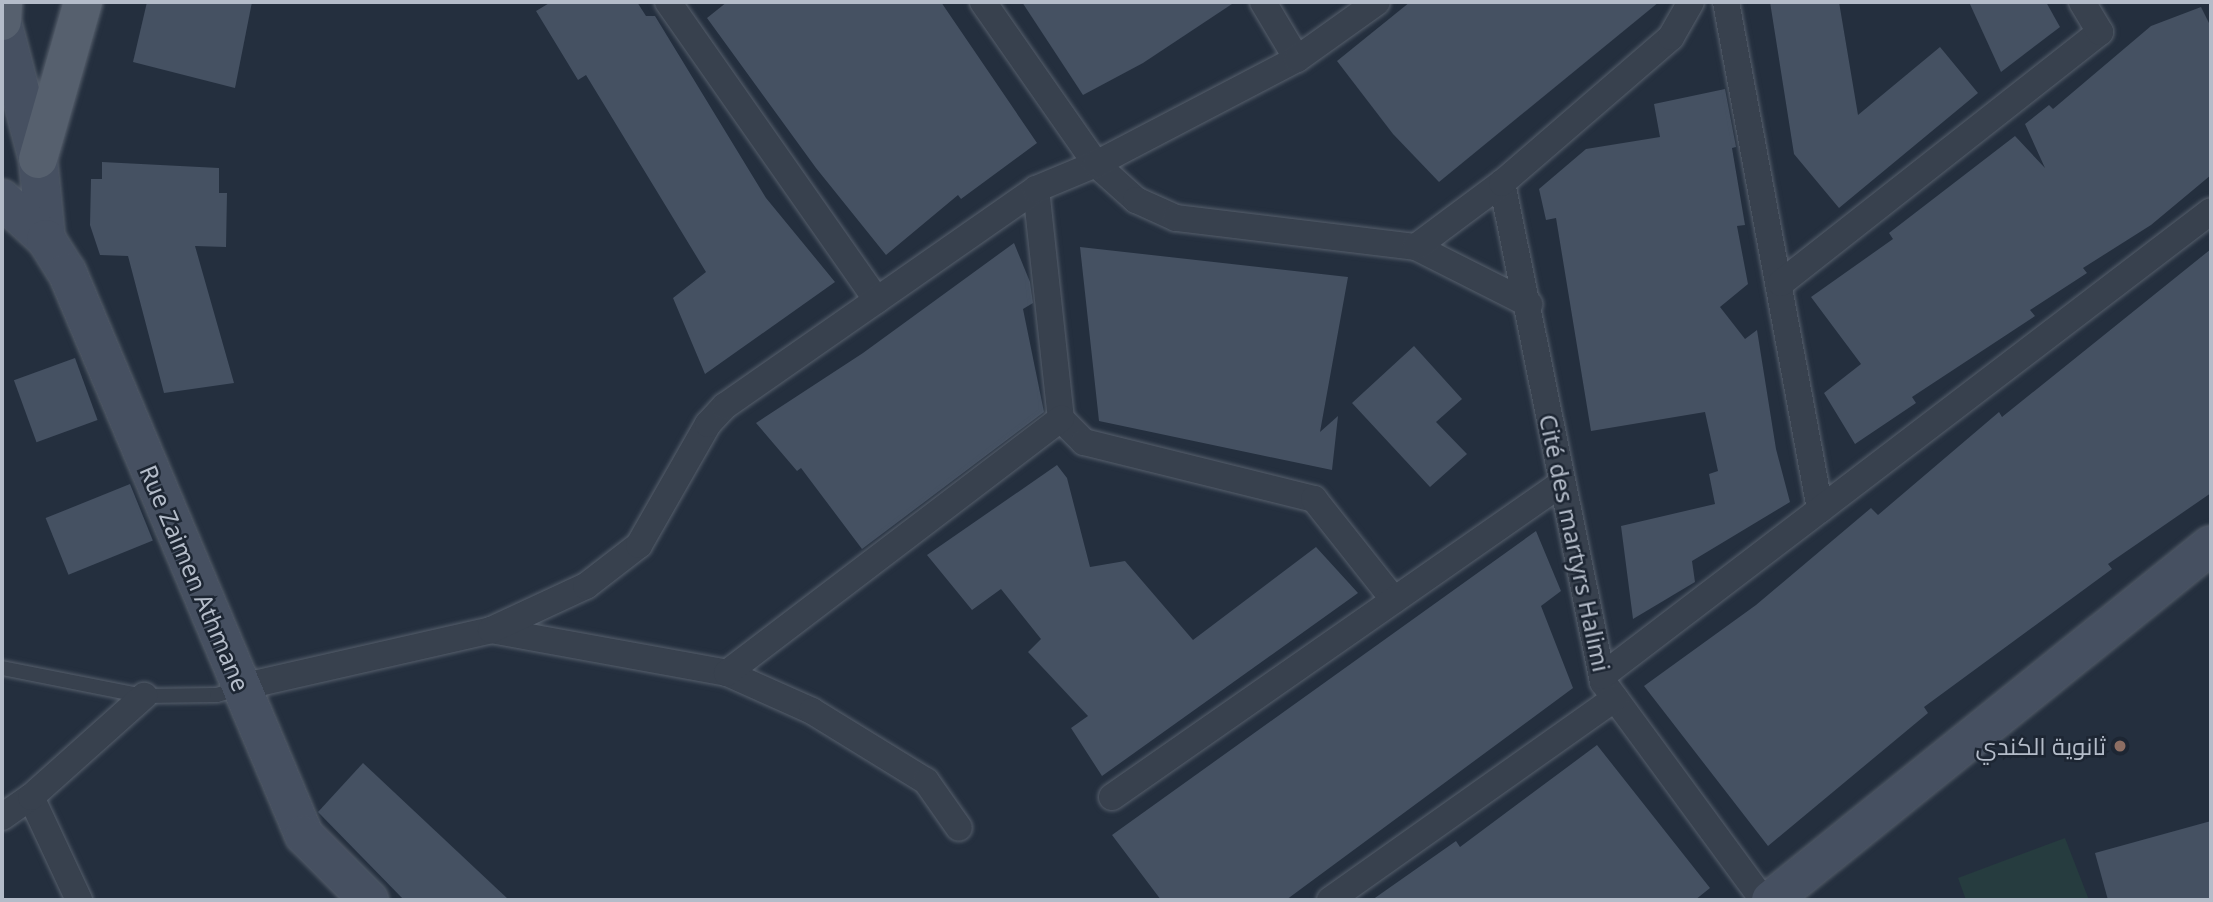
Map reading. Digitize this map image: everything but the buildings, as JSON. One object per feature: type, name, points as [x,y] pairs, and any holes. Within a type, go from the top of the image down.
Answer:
[{"type":"main road","points":[[37,159],[83,2]]},
{"type":"main road","points":[[4,11],[37,159],[46,239]]},
{"type":"main road","points":[[2,199],[46,239]]},
{"type":"main road","name":"Rue Zaimen Athmane","points":[[46,239],[67,272],[304,835],[369,900]]},
{"type":"main road","points":[[1771,900],[2211,545]]},
{"type":"street","points":[[983,2],[1096,164],[1136,200],[1176,218],[1416,247],[1529,304]]},
{"type":"street","points":[[1264,2],[1297,59]]},
{"type":"street","points":[[241,687],[491,630],[586,586],[639,545],[708,424],[725,406],[1036,189],[1096,164],[1297,59],[1377,2]]},
{"type":"street","points":[[1416,247],[1502,183],[1671,37],[1691,2]]},
{"type":"street","points":[[1726,2],[1781,283],[1821,509]]},
{"type":"street","points":[[1781,283],[2100,32],[2082,2]]},
{"type":"street","points":[[676,5],[877,300]]},
{"type":"street","name":"Cité des martyrs Halimi","points":[[1502,183],[1529,304],[1562,483],[1608,687],[1763,900]]},
{"type":"street","points":[[1036,189],[1061,419],[1084,442],[1314,499],[1394,600]]},
{"type":"street","points":[[1330,900],[1608,687],[1821,509],[2211,211]]},
{"type":"street","points":[[727,673],[1061,419]]},
{"type":"street","points":[[1112,797],[1562,483]]},
{"type":"street","points":[[491,630],[727,673],[812,711],[926,780],[959,828]]},
{"type":"street","points":[[2,817],[31,797],[144,696]]},
{"type":"street","points":[[31,797],[79,900]]},
{"type":"lane","points":[[2,668],[144,696],[217,695],[241,687]]},
{"type":"green space","points":[[2065,838],[2089,900],[1966,900],[1958,878]]},
{"type":"place","name":"ثانوية الكندي","points":[[2120,746]]}]
